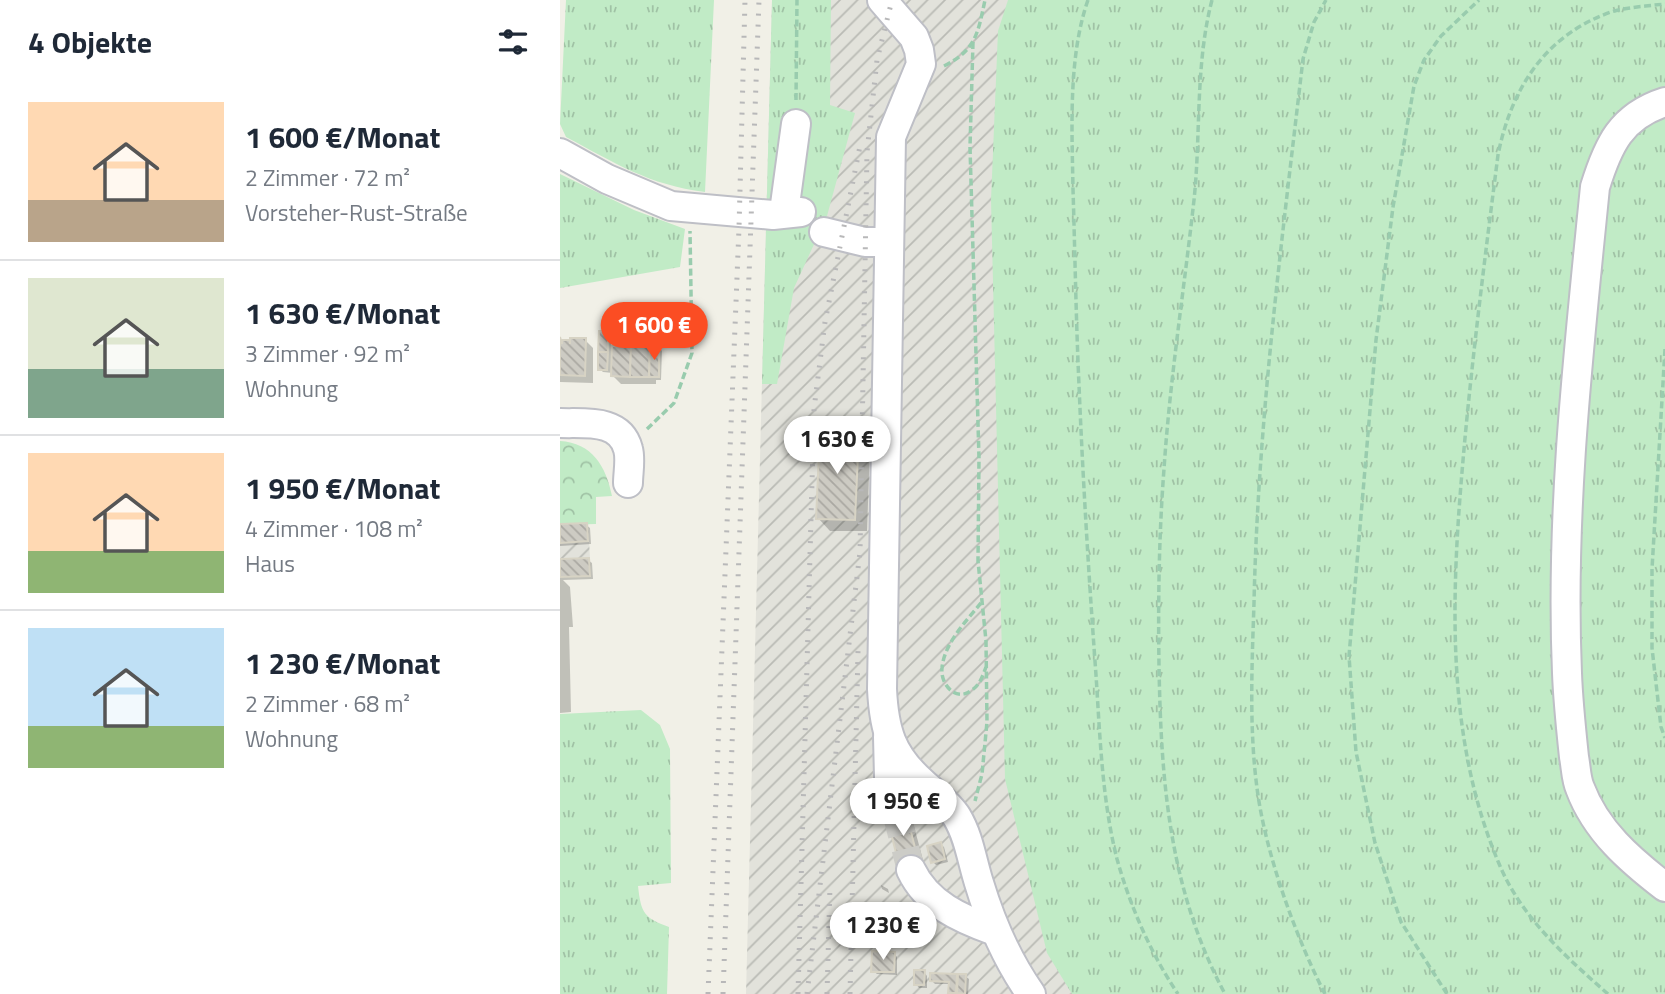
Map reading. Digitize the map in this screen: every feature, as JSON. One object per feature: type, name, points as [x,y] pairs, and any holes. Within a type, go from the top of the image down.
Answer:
[{"type":"street","points":[[882,0],[914,37],[921,64],[891,137],[881,689],[894,808]]},
{"type":"street","points":[[1665,102],[1651,106],[1621,127],[1605,155],[1595,187],[1572,440],[1566,643],[1569,714],[1578,786],[1589,810],[1604,832],[1665,887]]},
{"type":"street","points":[[560,153],[619,184],[671,206],[773,215],[793,212],[796,124]]},
{"type":"street","points":[[824,232],[865,242],[888,242]]},
{"type":"street","points":[[560,423],[607,424],[619,434],[628,448],[628,483]]},
{"type":"street","points":[[888,737],[909,771],[946,804],[965,833],[995,931],[1016,973],[1031,994]]},
{"type":"street","points":[[911,870],[915,879],[937,904],[969,922],[995,931]]},
{"type":"path","points":[[796,124],[797,0]]},
{"type":"path","points":[[921,64],[943,66],[961,57],[973,42],[980,26],[985,0]]},
{"type":"path","points":[[1088,0],[1081,20],[1075,67],[1072,139],[1075,296],[1085,521],[1101,744],[1117,859],[1137,917],[1163,972],[1178,994]]},
{"type":"path","points":[[1212,0],[1204,43],[1194,195],[1164,468],[1159,553],[1159,638],[1160,705],[1171,834],[1184,897],[1198,938],[1225,994]]},
{"type":"path","points":[[1325,994],[1293,918],[1272,855],[1257,789],[1253,656],[1259,486],[1276,293],[1303,59],[1314,22],[1326,0]]},
{"type":"path","points":[[1447,994],[1401,922],[1374,843],[1356,752],[1349,656],[1376,340],[1393,207],[1414,86],[1424,60],[1441,36],[1479,0]]},
{"type":"path","points":[[1608,994],[1548,938],[1523,906],[1500,868],[1478,801],[1463,730],[1455,653],[1460,493],[1474,334],[1498,155],[1503,127],[1514,99],[1527,76],[1544,55],[1564,37],[1587,22],[1613,12],[1665,4]]},
{"type":"path","points":[[965,833],[982,774],[987,722],[986,665],[978,561],[979,458],[970,147],[973,42]]},
{"type":"path","points":[[628,448],[674,403],[692,353],[689,208]]},
{"type":"path","points":[[1665,349],[1652,569],[1652,648],[1661,727],[1665,738]]},
{"type":"path","points":[[982,601],[947,650],[942,669],[944,682],[951,692],[960,695],[972,691],[981,680],[986,665]]},
{"type":"shaded area","points":[[772,0],[1665,0],[1665,994],[746,994]]},
{"type":"shaded area","points":[[588,523],[591,576],[560,578],[560,524]]},
{"type":"green space","points":[[566,0],[714,0],[705,192],[649,178],[566,137],[560,124]]},
{"type":"green space","points":[[772,0],[831,0],[830,105],[855,113],[827,216],[794,288],[777,384],[762,384]]},
{"type":"green space","points":[[1008,0],[1665,0],[1665,994],[1072,994],[1047,953],[1005,779],[991,200],[998,31]]},
{"type":"green space","points":[[560,174],[634,210],[685,229],[680,267],[560,288]]},
{"type":"green space","points":[[560,441],[581,446],[589,451],[606,475],[612,496],[596,497],[596,524],[560,525]]},
{"type":"green space","points":[[641,710],[660,725],[670,749],[671,883],[638,886],[645,913],[654,921],[669,927],[667,994],[560,994],[560,714]]},
{"type":"building","points":[[599,331],[608,331],[608,352],[598,352]]},
{"type":"building","points":[[560,337],[562,344],[562,340],[570,338],[586,338],[585,376],[560,375]]},
{"type":"building","points":[[612,346],[631,346],[630,377],[611,376]]},
{"type":"building","points":[[631,346],[650,346],[649,377],[630,377]]},
{"type":"building","points":[[650,346],[659,346],[659,377],[649,377]]},
{"type":"building","points":[[598,352],[608,352],[607,370],[598,370]]},
{"type":"building","points":[[820,431],[859,433],[855,520],[816,519]]},
{"type":"building","points":[[587,523],[588,541],[560,543],[560,524]]},
{"type":"building","points":[[589,558],[590,576],[560,577],[560,559]]},
{"type":"building","points":[[904,805],[920,867],[901,872],[885,810]]},
{"type":"building","points":[[941,842],[945,859],[931,863],[927,846]]},
{"type":"building","points":[[876,907],[884,907],[883,926],[875,926]]},
{"type":"building","points":[[872,951],[895,952],[894,972],[871,972]]},
{"type":"building","points":[[914,970],[925,970],[924,985],[914,985]]},
{"type":"building","points":[[930,973],[957,974],[956,993],[948,993],[949,982],[930,981]]},
{"type":"building","points":[[958,974],[966,974],[965,994],[957,993]]},
{"type":"tunnel","points":[[895,808],[911,870]]},
{"type":"railway","points":[[708,994],[739,228],[745,0]]},
{"type":"railway","points":[[723,994],[759,0]]},
{"type":"railway","points":[[807,994],[860,552],[867,152],[877,60],[892,0]]},
{"type":"railway","points":[[798,994],[814,409],[825,322],[860,146]]},
{"type":"railway","points":[[850,994],[858,651]]},
{"type":"railway","points":[[827,994],[830,886]]}]
